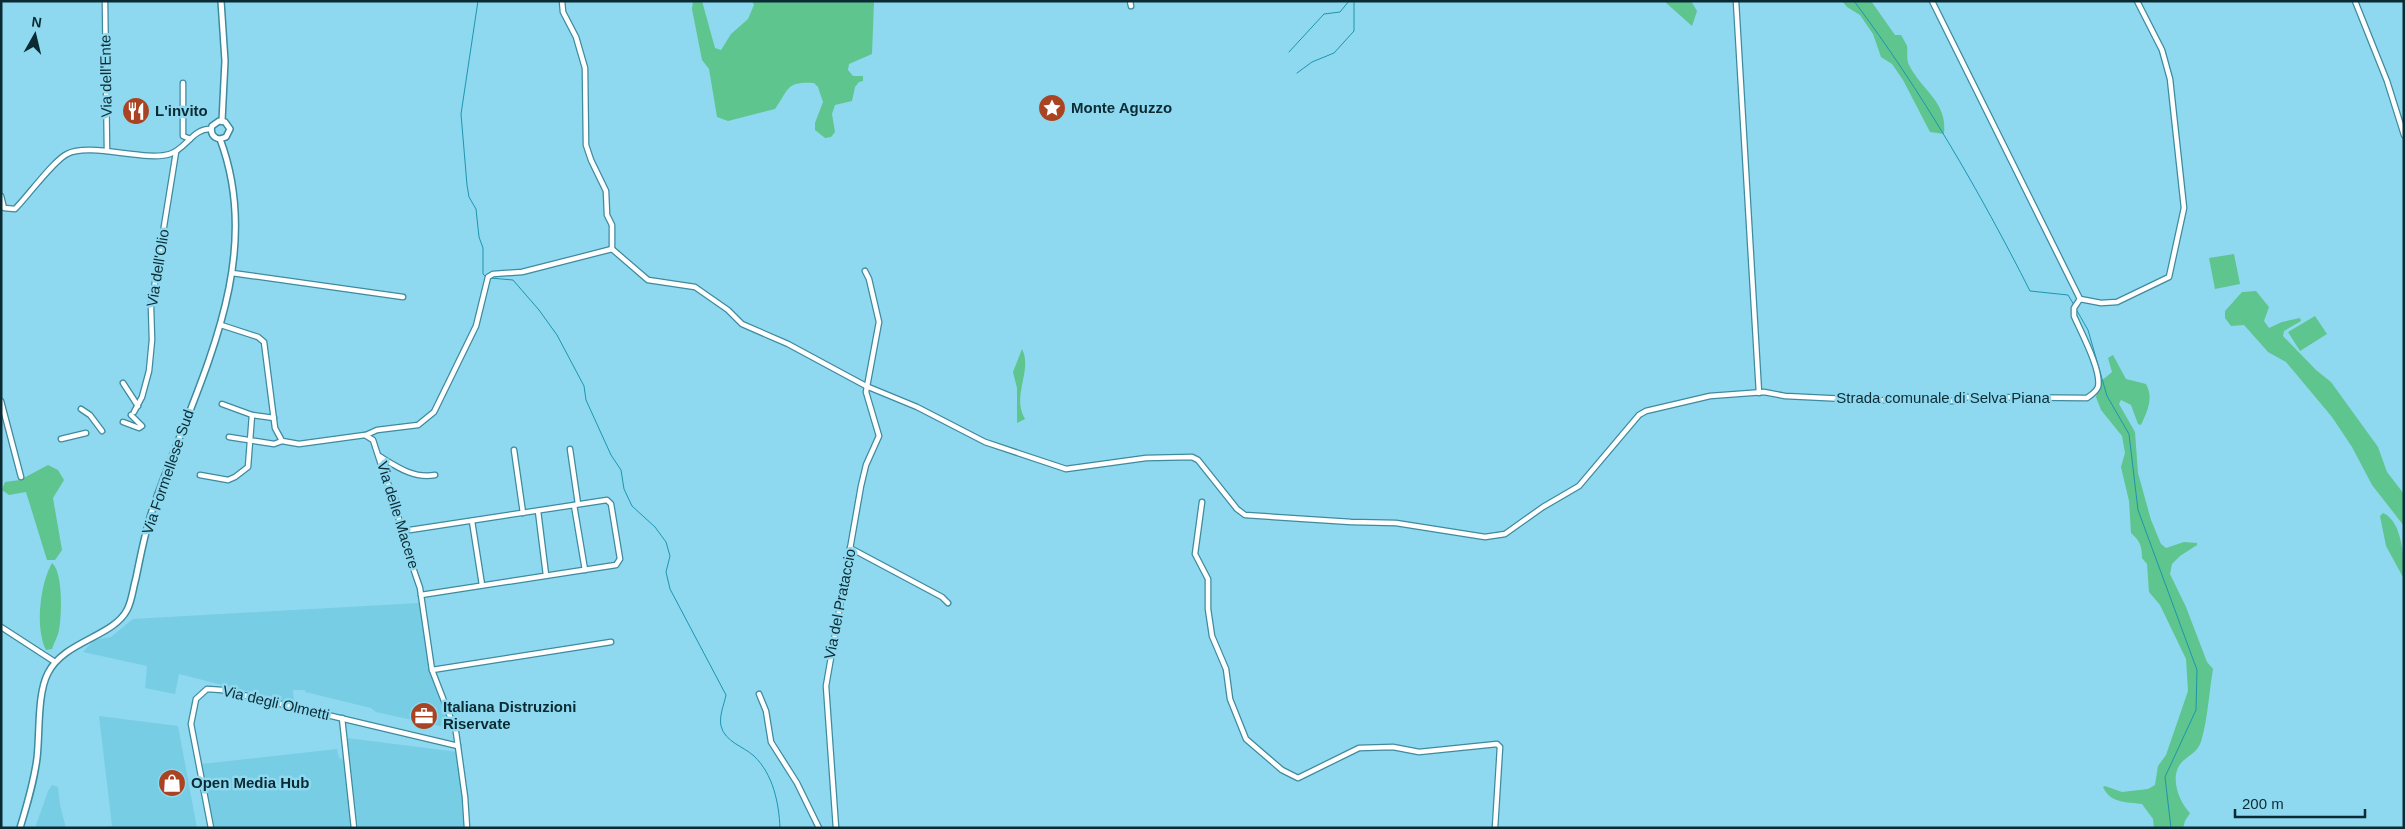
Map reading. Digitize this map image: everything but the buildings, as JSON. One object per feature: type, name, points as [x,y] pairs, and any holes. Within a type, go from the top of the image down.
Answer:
[{"type":"street","name":"Via dell'Ente","points":[[105,1],[107,152]]},
{"type":"street","points":[[222,1],[225,61],[222,121]]},
{"type":"street","points":[[562,1],[563,12],[576,37],[585,68],[586,145],[606,191],[608,216],[612,224],[612,249],[648,280],[695,287],[728,310],[742,324],[788,344],[866,386],[880,324],[869,279],[865,271]]},
{"type":"street","points":[[1736,1],[1759,393]]},
{"type":"street","points":[[1932,1],[2080,299],[2101,304],[2113,303],[2168,278],[2172,273],[2172,257],[2181,224],[2184,202],[2169,74],[2162,50],[2138,1]]},
{"type":"street","points":[[2355,1],[2387,81],[2404,135]]},
{"type":"street","points":[[182,146],[183,83]]},
{"type":"street","points":[[1,196],[4,208],[13,210],[66,154],[77,151],[158,156],[176,152],[204,129],[211,128],[216,121],[222,121],[229,126],[230,132],[226,137],[220,139]]},
{"type":"street","name":"Via Formellese Sud","points":[[20,828],[36,767],[44,685],[48,674],[56,662],[84,640],[116,622],[127,610],[152,512],[221,325],[232,274],[237,236],[233,181],[220,139],[214,137],[211,128]]},
{"type":"street","points":[[183,136],[190,139]]},
{"type":"street","name":"Via dell'Olio","points":[[123,422],[140,428],[142,426],[132,413],[138,406],[149,368],[152,340],[151,308],[176,152]]},
{"type":"street","points":[[229,436],[274,444],[282,441],[299,444],[365,435],[377,430],[418,426],[434,412],[476,326],[486,282],[491,275],[522,272],[612,249]]},
{"type":"street","points":[[232,274],[404,297]]},
{"type":"street","name":"Strada comunale di Selva Piana","points":[[866,386],[917,406],[978,439],[1020,452],[1058,468],[1076,469],[1146,458],[1195,457],[1237,509],[1247,515],[1396,523],[1490,537],[1506,533],[1543,507],[1579,486],[1639,415],[1646,411],[1710,396],[1759,393],[1890,401],[1953,401],[1959,397],[2087,398],[2096,391],[2098,378],[2073,312],[2080,299]]},
{"type":"street","points":[[221,325],[258,338],[264,342],[275,431],[282,441]]},
{"type":"street","points":[[123,383],[138,406]]},
{"type":"street","name":"Via del Prataccio","points":[[836,828],[826,686],[865,470],[879,436],[868,404],[866,386]]},
{"type":"street","points":[[1,401],[20,476]]},
{"type":"street","points":[[222,404],[252,414],[274,418]]},
{"type":"street","points":[[81,409],[90,415],[102,430]]},
{"type":"street","points":[[200,475],[228,480],[248,467],[252,414]]},
{"type":"street","points":[[61,439],[86,433]]},
{"type":"street","name":"Via delle Macere","points":[[365,435],[374,440],[380,456],[385,476],[396,501],[401,533],[422,595],[432,670],[452,720],[458,746],[466,828]]},
{"type":"street","points":[[570,449],[585,570]]},
{"type":"street","points":[[514,450],[523,513]]},
{"type":"street","points":[[380,456],[412,474],[435,475]]},
{"type":"street","points":[[410,530],[610,501],[620,558],[619,562],[614,565],[422,595]]},
{"type":"street","points":[[1202,502],[1195,554],[1209,584],[1208,609],[1212,640],[1226,669],[1229,696],[1246,739],[1282,770],[1297,778],[1360,748],[1393,747],[1419,752],[1497,744],[1500,747],[1495,828]]},
{"type":"street","points":[[538,511],[546,575]]},
{"type":"street","points":[[472,521],[482,585]]},
{"type":"street","points":[[850,548],[942,597],[948,603]]},
{"type":"street","points":[[1,627],[56,662]]},
{"type":"street","points":[[432,670],[611,642]]},
{"type":"street","name":"Via degli Olmetti","points":[[211,828],[191,724],[194,704],[201,692],[215,689],[458,746]]},
{"type":"street","points":[[759,694],[767,715],[771,742],[797,783],[819,828]]},
{"type":"street","name":"Via degli Olmetti","points":[[342,718],[354,828]]},
{"type":"shaded area","points":[[419,603],[430,667],[453,729],[376,712],[371,708],[305,692],[305,690],[293,690],[294,703],[179,674],[175,694],[145,688],[147,666],[83,652],[94,640],[111,637],[133,619]]},
{"type":"shaded area","points":[[99,716],[178,726],[197,828],[97,828],[112,826]]},
{"type":"shaded area","points":[[347,738],[458,752],[465,828],[358,828]]},
{"type":"shaded area","points":[[337,749],[339,758],[344,760],[351,828],[215,828],[201,764]]},
{"type":"shaded area","points":[[52,785],[58,787],[66,828],[35,828],[48,791]]},
{"type":"green space","points":[[693,1],[702,1],[715,48],[721,50],[731,34],[748,19],[754,5],[752,1],[874,1],[872,54],[849,64],[848,70],[853,76],[863,76],[863,81],[859,82],[855,87],[852,101],[835,105],[832,114],[835,132],[831,137],[825,138],[815,130],[815,123],[823,102],[818,87],[814,83],[798,83],[793,85],[786,91],[775,109],[728,121],[717,117],[709,69],[702,60],[692,9]]},
{"type":"green space","points":[[1664,1],[1691,1],[1697,11],[1692,26]]},
{"type":"green space","points":[[1842,1],[1871,1],[1895,35],[1901,35],[1907,46],[1909,65],[1933,97],[1942,113],[1944,134],[1930,132],[1903,80],[1892,64],[1881,57],[1873,34],[1860,15],[1847,7]]},
{"type":"green space","points":[[2234,254],[2240,284],[2215,289],[2209,258]]},
{"type":"green space","points":[[2256,291],[2269,307],[2264,321],[2269,328],[2282,322],[2300,318],[2301,321],[2284,331],[2283,336],[2316,370],[2331,382],[2378,447],[2387,472],[2404,494],[2404,526],[2372,485],[2352,447],[2332,417],[2286,362],[2268,352],[2244,325],[2231,326],[2225,318],[2225,311],[2242,292]]},
{"type":"green space","points":[[2315,316],[2327,334],[2300,351],[2288,332]]},
{"type":"green space","points":[[1022,349],[1025,357],[1025,366],[1020,401],[1025,419],[1017,423],[1017,388],[1013,372]]},
{"type":"green space","points":[[2113,355],[2126,379],[2146,384],[2148,389],[2150,400],[2141,425],[2138,424],[2131,405],[2121,400],[2119,404],[2135,432],[2138,473],[2151,520],[2161,544],[2166,548],[2184,542],[2197,543],[2197,545],[2180,556],[2172,564],[2170,574],[2186,607],[2207,662],[2213,669],[2206,721],[2201,742],[2195,751],[2183,761],[2176,773],[2179,795],[2190,813],[2183,828],[2154,828],[2153,819],[2142,804],[2114,799],[2103,787],[2122,792],[2148,789],[2155,785],[2158,766],[2166,755],[2188,691],[2186,659],[2160,605],[2149,592],[2147,564],[2142,558],[2140,544],[2131,533],[2129,501],[2121,467],[2125,453],[2122,436],[2101,410],[2096,397],[2100,382],[2112,372],[2108,358]]},
{"type":"green space","points":[[48,465],[58,470],[64,480],[53,498],[62,550],[55,560],[47,560],[26,492],[9,495],[2,490],[5,482],[20,480]]},
{"type":"green space","points":[[2383,513],[2390,517],[2395,524],[2401,542],[2404,579],[2386,546],[2380,516]]},
{"type":"green space","points":[[52,563],[56,568],[60,584],[61,615],[52,649],[46,650],[41,630],[40,606],[44,582]]},
{"type":"waterway","points":[[478,1],[461,114],[467,185],[469,197],[476,209],[479,237],[483,248],[483,274],[486,277]]},
{"type":"waterway","points":[[1289,52],[1324,14],[1340,12],[1349,1]]},
{"type":"waterway","points":[[1297,73],[1312,62],[1334,53],[1354,31],[1354,1]]},
{"type":"waterway","points":[[1854,1],[1903,70],[1948,142],[1991,216],[2030,291],[2068,295],[2074,305]]},
{"type":"waterway","points":[[490,278],[513,280],[539,310],[557,335],[584,386],[586,400],[611,455],[621,470],[624,489],[632,506],[655,527],[666,542],[670,556],[666,572],[670,589],[726,695],[721,718],[723,731],[730,740],[750,752],[766,771],[774,789],[780,828]]},
{"type":"waterway","points":[[2076,309],[2088,330],[2107,396],[2129,434],[2138,510],[2197,670],[2196,710],[2165,777],[2171,828]]},
{"type":"place","name":"Monte Aguzzo","points":[[1052,108]]},
{"type":"place","name":"L'invito","points":[[136,111]]},
{"type":"place","name":"Italiana Distruzioni Riservate","points":[[424,716]]},
{"type":"place","name":"Open Media Hub","points":[[172,783]]}]
